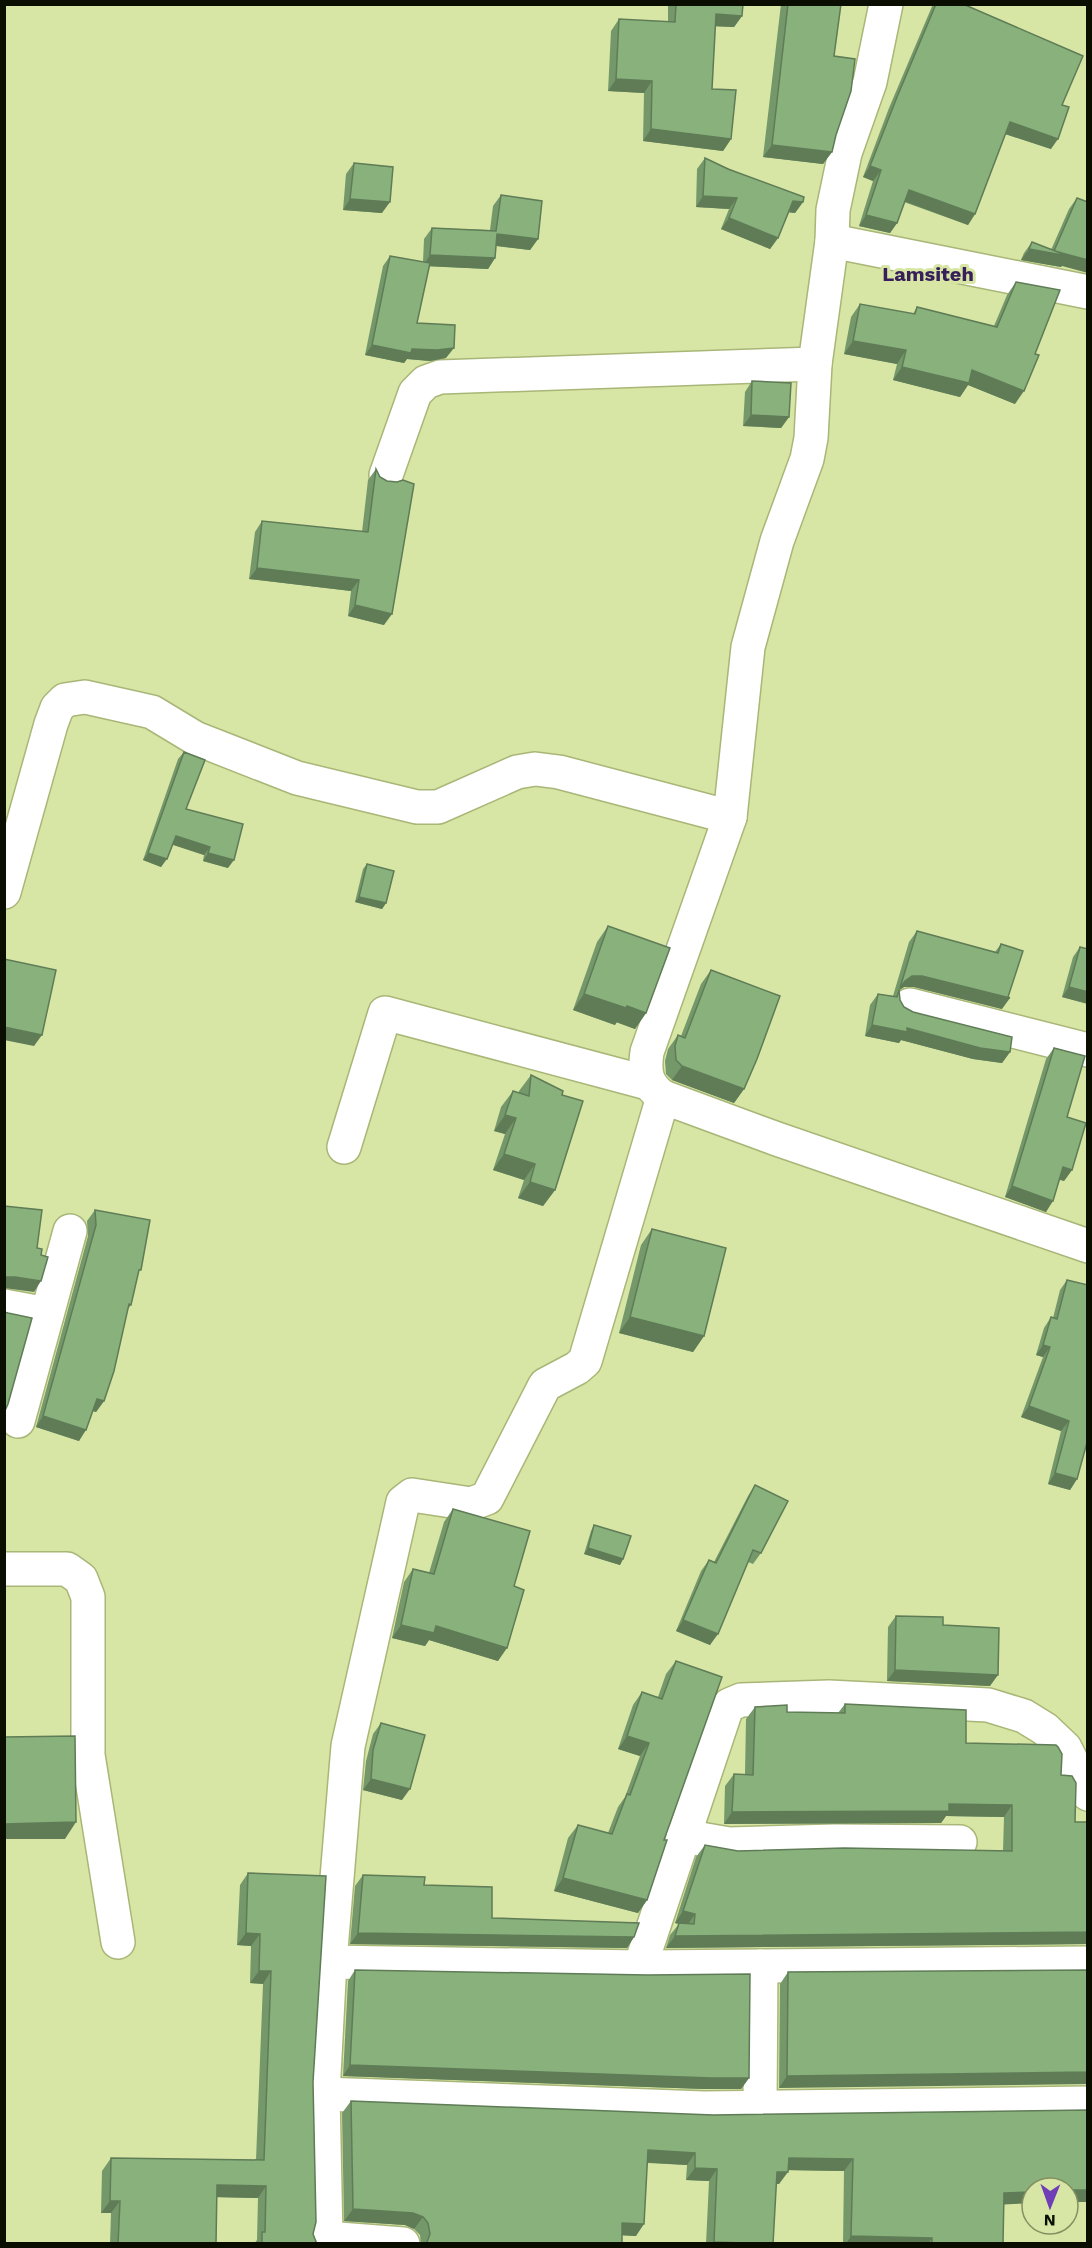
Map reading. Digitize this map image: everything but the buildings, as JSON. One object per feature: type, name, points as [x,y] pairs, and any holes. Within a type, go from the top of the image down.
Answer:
[{"type":"street","points":[[403,2244],[325,2241],[323,2094],[330,1962],[348,1746],[403,1502],[412,1496],[471,1504],[487,1498],[545,1385],[577,1368],[585,1361],[656,1090],[645,1063],[647,1052],[730,817],[748,647],[777,541],[807,459],[811,438],[815,364],[832,241],[833,210],[846,153],[870,82],[886,4]]},
{"type":"street","points":[[832,241],[1088,292]]},
{"type":"street","points":[[386,475],[415,393],[426,382],[440,377],[815,364]]},
{"type":"street","points":[[4,892],[57,708],[65,700],[85,697],[152,712],[195,738],[297,778],[417,807],[438,807],[517,772],[535,770],[559,772],[730,817]]},
{"type":"street","points":[[910,1005],[1088,1050]]},
{"type":"street","points":[[344,1147],[386,1013],[656,1090],[788,1142],[1088,1246]]},
{"type":"street","points":[[18,1421],[70,1231]]},
{"type":"street","points":[[4,1306],[47,1314]]},
{"type":"street","points":[[4,1569],[68,1569],[81,1579],[88,1597],[88,1755],[118,1942]]},
{"type":"street","points":[[640,1967],[726,1710],[729,1705],[741,1700],[829,1697],[988,1705],[1024,1716],[1045,1729],[1065,1748],[1088,1794]]},
{"type":"street","points":[[683,1836],[729,1844],[835,1841],[960,1842]]},
{"type":"street","points":[[330,1962],[640,1967],[1088,1963]]},
{"type":"street","points":[[760,1966],[760,2108]]},
{"type":"street","points":[[323,2094],[704,2108],[1088,2103]]},
{"type":"district","name":"Lamsiteh","points":[[928,274]]}]
